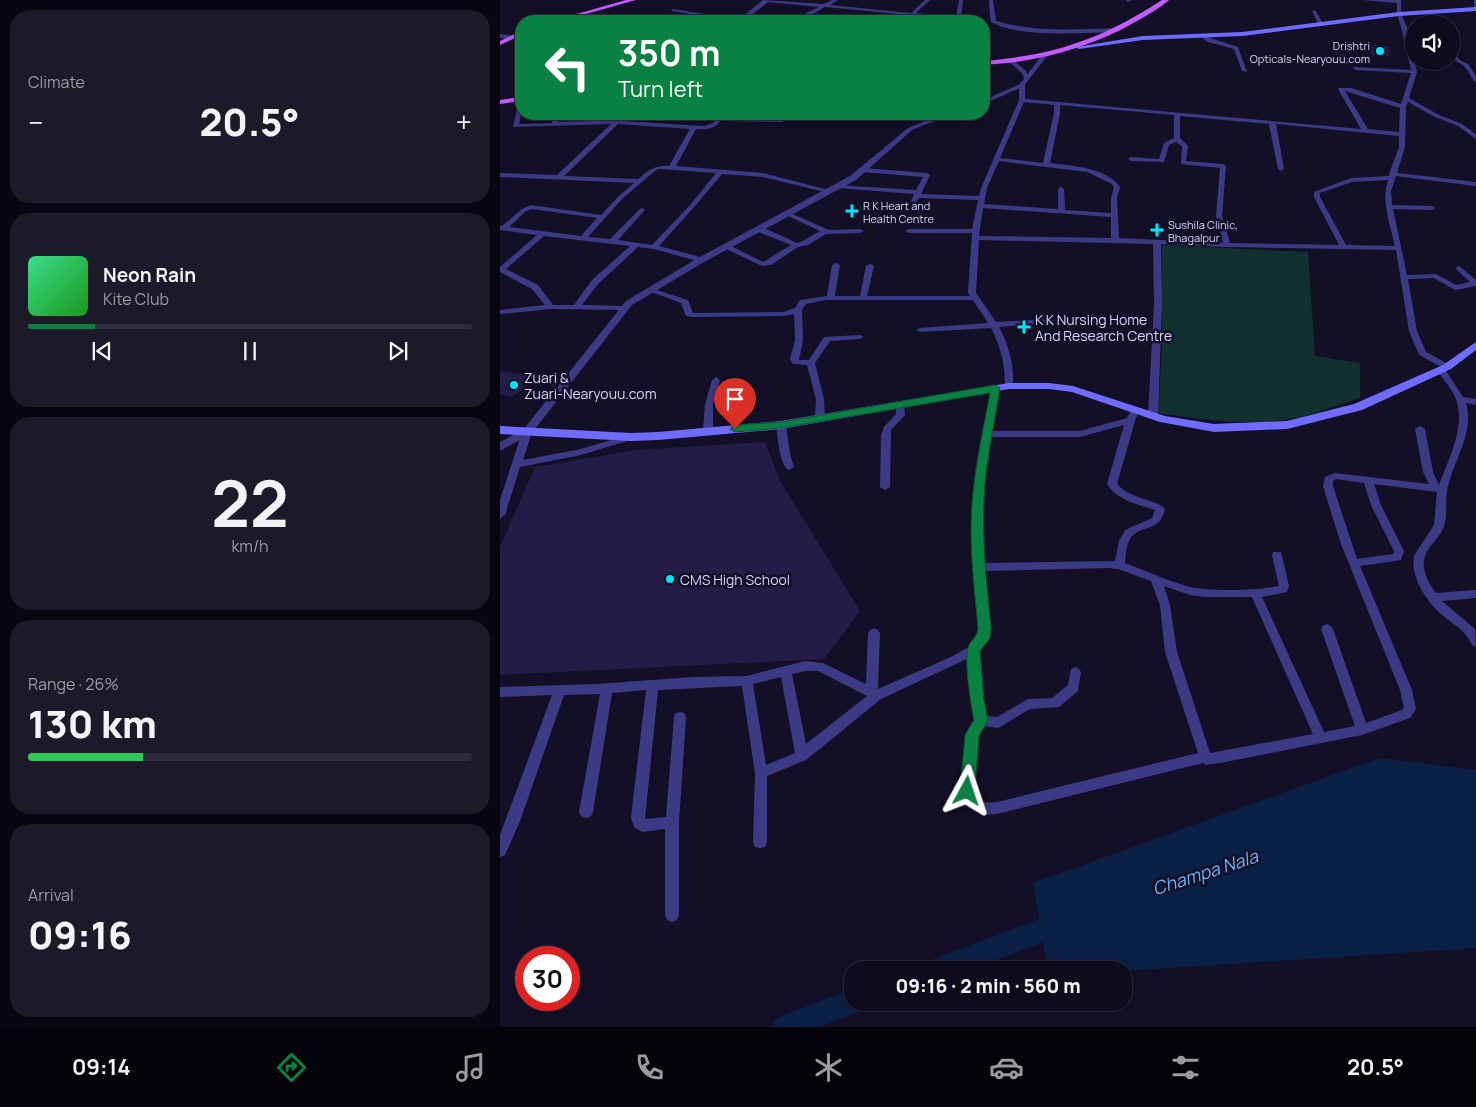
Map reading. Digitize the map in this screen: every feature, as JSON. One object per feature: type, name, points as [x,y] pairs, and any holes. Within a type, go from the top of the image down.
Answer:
[{"type":"main road","points":[[577,15],[633,0]]},
{"type":"main road","points":[[1079,47],[1132,23],[1166,0]]},
{"type":"main road","points":[[990,63],[1044,56],[1079,47],[1143,38],[1242,34],[1399,14],[1476,9]]},
{"type":"main road","points":[[500,43],[515,35]]},
{"type":"main road","points":[[500,102],[515,100]]},
{"type":"main road","points":[[500,430],[631,437],[781,425],[1009,386],[1049,386],[1073,389],[1153,416],[1214,428],[1287,425],[1358,407],[1444,368],[1474,351]]},
{"type":"street","points":[[744,15],[766,0],[911,15],[928,0]]},
{"type":"street","points":[[809,15],[836,0]]},
{"type":"street","points":[[959,15],[961,0]]},
{"type":"street","points":[[991,0],[994,22]]},
{"type":"street","points":[[1366,0],[1399,1],[1399,14],[1404,27],[1414,72],[1403,107],[1400,159],[1392,176],[1388,192],[1389,207],[1399,248],[1412,331],[1418,346],[1428,358],[1444,368],[1461,399],[1463,410],[1463,425],[1439,489],[1438,526],[1421,552],[1417,562],[1419,571],[1433,598],[1448,614],[1471,631],[1476,642]]},
{"type":"street","points":[[1476,0],[1476,9]]},
{"type":"street","points":[[673,10],[702,15]]},
{"type":"street","points":[[1314,11],[1322,25]]},
{"type":"street","points":[[990,22],[1010,27],[1046,30],[1118,30]]},
{"type":"street","points":[[500,36],[515,37]]},
{"type":"street","points":[[1203,36],[1208,41],[1224,43],[1236,48],[1245,70]]},
{"type":"street","points":[[990,99],[1024,82],[1044,56]]},
{"type":"street","points":[[1009,386],[1009,363],[993,324],[972,292],[976,235],[984,188],[1022,100],[1024,72],[1011,61]]},
{"type":"street","points":[[1460,62],[1476,62]]},
{"type":"street","points":[[1460,62],[1466,65],[1476,80]]},
{"type":"street","points":[[1356,68],[1414,72]]},
{"type":"street","points":[[1366,131],[1340,89],[1349,89],[1403,107]]},
{"type":"street","points":[[1405,98],[1437,116],[1463,127],[1476,137]]},
{"type":"street","points":[[1022,100],[1402,134]]},
{"type":"street","points":[[1046,165],[1058,103]]},
{"type":"street","points":[[1177,114],[1177,139],[1184,146],[1183,163],[1223,166],[1219,216],[1227,245]]},
{"type":"street","points":[[517,120],[515,126],[655,121],[694,128],[709,127],[717,120]]},
{"type":"street","points":[[555,120],[555,124]]},
{"type":"street","points":[[592,123],[595,120]]},
{"type":"street","points":[[558,178],[617,120]]},
{"type":"street","points":[[500,515],[527,432],[624,308],[650,290],[701,260],[838,186],[863,170],[910,129],[933,120]]},
{"type":"street","points":[[1272,122],[1281,169]]},
{"type":"street","points":[[1463,127],[1476,127]]},
{"type":"street","points":[[672,167],[694,128]]},
{"type":"street","points":[[1131,159],[1162,162],[1166,144],[1177,139]]},
{"type":"street","points":[[996,159],[1089,170],[1116,184],[1115,240]]},
{"type":"street","points":[[584,237],[620,198],[657,168],[672,167],[721,171],[778,178],[829,191]]},
{"type":"street","points":[[863,170],[927,175],[916,196]]},
{"type":"street","points":[[654,247],[721,171]]},
{"type":"street","points":[[500,175],[641,181]]},
{"type":"street","points":[[1343,246],[1317,197],[1317,192],[1351,180],[1392,176],[1476,184]]},
{"type":"street","points":[[838,186],[1062,212],[1114,215]]},
{"type":"street","points":[[1061,188],[1062,212]]},
{"type":"street","points":[[503,230],[524,210],[531,207],[602,217]]},
{"type":"street","points":[[1389,207],[1432,208]]},
{"type":"street","points":[[613,241],[642,210]]},
{"type":"street","points":[[788,214],[826,231],[836,233],[860,231]]},
{"type":"street","points":[[759,229],[796,245]]},
{"type":"street","points":[[503,230],[543,232],[613,241],[635,246],[654,247],[701,260]]},
{"type":"street","points":[[909,230],[976,235],[1227,245],[1399,248]]},
{"type":"street","points":[[726,247],[762,264],[768,263],[796,245],[805,243],[826,231]]},
{"type":"street","points":[[543,232],[501,270],[535,287],[551,307]]},
{"type":"street","points":[[1153,416],[1158,304],[1157,242]]},
{"type":"street","points":[[577,306],[594,282],[635,246]]},
{"type":"street","points":[[831,298],[836,265]]},
{"type":"street","points":[[863,298],[870,266]]},
{"type":"street","points":[[1459,268],[1475,284]]},
{"type":"street","points":[[1404,277],[1436,276],[1455,288],[1475,284]]},
{"type":"street","points":[[650,290],[682,300],[685,302],[689,314],[692,315],[785,314],[798,310]]},
{"type":"street","points":[[811,363],[795,361],[799,340],[798,310],[803,302],[831,298],[976,298]]},
{"type":"street","points":[[500,312],[577,306],[624,308]]},
{"type":"street","points":[[920,330],[1051,321]]},
{"type":"street","points":[[820,419],[820,399],[811,363],[827,339],[860,337]]},
{"type":"street","points":[[708,431],[709,404],[716,380]]},
{"type":"street","points":[[760,773],[802,756],[874,693],[957,659],[974,649],[984,638],[985,628],[978,567],[977,528],[980,482],[995,388]]},
{"type":"street","points":[[1461,399],[1476,402]]},
{"type":"street","points":[[885,487],[886,436],[890,425],[900,415],[900,405]]},
{"type":"street","points":[[1119,565],[1124,538],[1138,528],[1151,524],[1160,513],[1160,509],[1157,506],[1133,500],[1112,484],[1130,420],[1135,410]]},
{"type":"street","points":[[989,434],[1080,434],[1092,432],[1118,421],[1130,420]]},
{"type":"street","points":[[781,425],[789,467]]},
{"type":"street","points":[[1420,429],[1428,472],[1439,489]]},
{"type":"street","points":[[500,447],[527,432]]},
{"type":"street","points":[[518,464],[581,452],[631,437]]},
{"type":"street","points":[[974,649],[977,700],[982,720],[972,735],[967,791],[972,802],[983,809],[997,808],[1206,757],[1206,759],[1362,730],[1406,714],[1410,709],[1410,703],[1346,544],[1328,486],[1328,479],[1335,476],[1439,489]]},
{"type":"street","points":[[1354,562],[1397,557],[1399,551],[1376,505],[1368,479]]},
{"type":"street","points":[[978,567],[1119,565],[1190,591],[1204,594],[1255,593],[1283,589],[1284,586],[1276,555]]},
{"type":"street","points":[[1156,579],[1165,604],[1171,652],[1206,759]]},
{"type":"street","points":[[1255,593],[1321,738]]},
{"type":"street","points":[[1433,598],[1476,594]]},
{"type":"street","points":[[1327,629],[1362,730]]},
{"type":"street","points":[[874,633],[874,693]]},
{"type":"street","points":[[500,692],[747,681],[805,666],[819,666],[874,693]]},
{"type":"street","points":[[786,671],[802,756]]},
{"type":"street","points":[[982,720],[998,723],[1028,704],[1055,703],[1074,687],[1075,672]]},
{"type":"street","points":[[747,681],[760,773],[760,842]]},
{"type":"street","points":[[652,686],[639,823],[642,826],[649,826],[672,822]]},
{"type":"street","points":[[586,812],[607,688]]},
{"type":"street","points":[[500,850],[513,821],[560,689]]},
{"type":"street","points":[[672,916],[672,822],[680,717]]},
{"type":"green space","points":[[1162,245],[1308,252],[1315,356],[1360,363],[1360,398],[1301,417],[1265,422],[1212,420],[1158,413],[1162,345]]},
{"type":"water","points":[[1379,758],[1476,770],[1476,948],[1132,970],[1132,961],[1046,961],[1033,883]]},
{"type":"building","name":"Drishtri Opticals-Nearyouu.com","points":[[1368,44],[1389,47],[1390,56],[1371,55]]},
{"type":"building","name":"Zuari & Zuari-Nearyouu.com","points":[[500,371],[540,377],[512,397],[500,394]]},
{"type":"building","name":"CMS High School","points":[[765,442],[779,479],[860,611],[824,659],[500,675],[500,547],[535,467],[636,450]]},
{"type":"waterway","name":"Champa Nala","points":[[961,961],[1063,922]]},
{"type":"waterway","name":"Champa Nala","points":[[785,1027],[844,1005]]},
{"type":"place","name":"Drishtri Opticals-Nearyouu.com","points":[[1380,51]]},
{"type":"place","name":"R K Heart and Health Centre","points":[[852,211]]},
{"type":"place","name":"Sushila Clinic, Bhagalpur","points":[[1157,230]]},
{"type":"place","name":"K K Nursing Home And Research Centre","points":[[1024,327]]},
{"type":"place","name":"Zuari & Zuari-Nearyouu.com","points":[[514,385]]},
{"type":"place","name":"CMS High School","points":[[670,579]]},
{"type":"route","points":[[735,429],[781,425],[995,388],[980,482],[977,528],[978,567],[985,628],[984,638],[974,649],[978,710],[982,720],[972,735],[967,791]]}]
